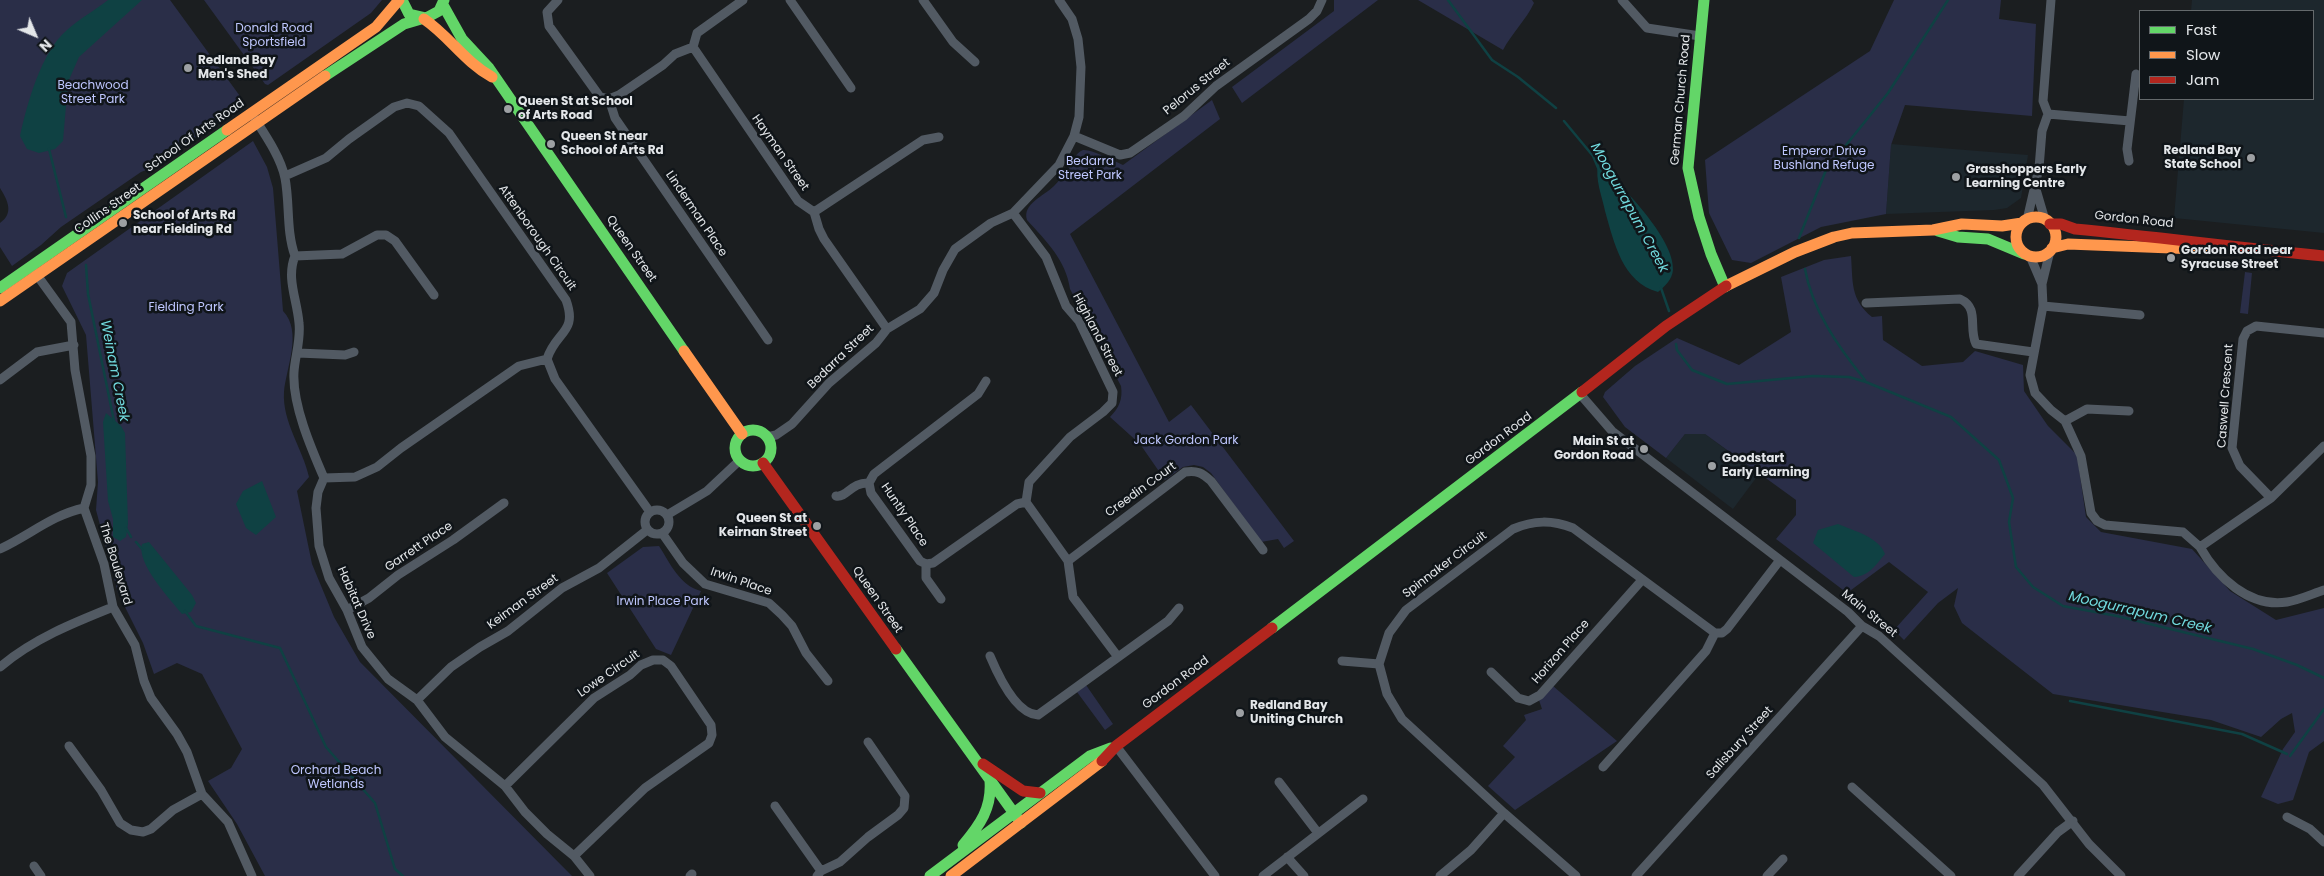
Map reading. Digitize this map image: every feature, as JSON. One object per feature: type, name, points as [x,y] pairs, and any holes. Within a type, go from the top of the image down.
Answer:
[{"type":"street","name":"Queen Street","points":[[400,0],[409,14],[423,19],[441,31],[468,62],[496,80]]},
{"type":"street","name":"School Of Arts Road","points":[[0,288],[34,271],[254,117],[376,27],[400,0]]},
{"type":"street","points":[[558,0],[547,12],[549,26],[596,93],[609,99],[620,95],[675,54],[693,47],[696,33],[743,0]]},
{"type":"street","points":[[790,0],[851,88]]},
{"type":"street","points":[[924,0],[953,42],[974,62]]},
{"type":"street","name":"Bedarra Street","points":[[767,436],[776,435],[792,424],[829,383],[876,343],[887,328],[912,314],[929,300],[955,249],[991,223],[1013,213],[1059,165],[1074,136],[1079,117],[1081,67],[1072,18],[1059,0]]},
{"type":"street","name":"Pelorus Street","points":[[1074,136],[1120,155],[1130,153],[1184,116],[1216,86],[1309,19],[1317,11],[1322,0]]},
{"type":"street","points":[[1622,0],[1647,28],[1700,36]]},
{"type":"street","name":"German Church Road","points":[[1704,0],[1688,168],[1699,217],[1711,254],[1725,287]]},
{"type":"street","points":[[2042,284],[2028,256],[2021,251],[2016,240],[2016,234],[2025,222],[2035,186],[2042,131],[2048,114],[2043,101],[2051,0]]},
{"type":"street","name":"Queen Street","points":[[444,2],[455,30],[466,45],[489,68],[742,434]]},
{"type":"street","name":"School Of Arts Road","points":[[254,117],[386,34],[404,24],[436,15],[444,2]]},
{"type":"street","name":"Hayman Street","points":[[693,47],[798,201],[814,212]]},
{"type":"street","points":[[2129,161],[2127,149],[2136,74]]},
{"type":"street","name":"Linderman Place","points":[[609,99],[610,109],[614,118],[768,340]]},
{"type":"street","name":"Attenborough Circuit","points":[[285,176],[326,158],[394,107],[407,103],[419,106],[449,133],[566,300],[571,314],[568,328],[550,350],[547,359]]},
{"type":"street","points":[[2048,114],[2130,121]]},
{"type":"street","points":[[254,117],[267,137],[285,176],[290,243],[295,256],[290,267],[299,323],[298,353],[294,372],[300,414],[324,478],[355,476],[377,467],[401,448],[520,366],[547,359],[555,379],[650,512]]},
{"type":"street","points":[[887,328],[818,229],[814,212],[923,140],[939,137]]},
{"type":"street","points":[[2035,186],[2055,236],[2042,284],[2043,306],[2030,374],[2035,393],[2051,410],[2065,421],[2081,456],[2091,512],[2097,521],[2105,525],[2184,532],[2200,547],[2207,559],[2228,584],[2258,600],[2286,602],[2324,590]]},
{"type":"street","name":"Highland Street","points":[[1013,213],[1046,258],[1066,306],[1078,322],[1113,392],[1112,403],[1070,437],[1029,482],[1026,502]]},
{"type":"street","points":[[2025,222],[2033,218],[2048,222]]},
{"type":"street","name":"Gordon Road","points":[[951,876],[1098,765],[1116,746],[1580,394],[1666,326],[1725,287],[1795,252],[1834,237],[1873,232],[1933,230],[1962,224],[1994,226],[2025,222]]},
{"type":"street","name":"Gordon Road","points":[[2048,222],[2075,229],[2194,241],[2214,246],[2324,256]]},
{"type":"street","name":"Gordon Road","points":[[1933,230],[1958,237],[1988,239],[2028,256]]},
{"type":"street","points":[[295,256],[342,254],[377,235],[386,235],[396,241],[434,295]]},
{"type":"street","name":"Gordon Road","points":[[2051,250],[2068,244],[2197,250],[2214,246]]},
{"type":"street","points":[[2028,256],[2041,256],[2051,250]]},
{"type":"street","points":[[0,301],[34,271],[71,322],[80,398],[91,456],[91,485],[84,508],[65,512],[0,549]]},
{"type":"street","points":[[1866,303],[1960,298],[1968,303],[1972,310],[1976,344],[2033,352]]},
{"type":"street","points":[[2043,306],[2140,315]]},
{"type":"street","name":"Caswell Crescent","points":[[2271,498],[2240,466],[2232,448],[2243,339],[2247,331],[2256,326],[2324,333]]},
{"type":"street","points":[[0,380],[37,352],[74,345]]},
{"type":"street","points":[[298,353],[344,355],[354,352]]},
{"type":"street","name":"Huntly Place","points":[[986,381],[978,394],[874,474],[869,483],[871,493],[920,561],[926,564],[933,563],[1017,504],[1026,502]]},
{"type":"street","name":"Main Street","points":[[1580,394],[1612,431],[1848,612],[1862,626],[1878,636],[2043,784],[2089,844],[2121,876]]},
{"type":"street","points":[[2065,421],[2087,409],[2129,411]]},
{"type":"street","points":[[752,430],[767,436],[770,442],[770,454],[763,463],[753,466],[740,460],[735,448],[742,434],[752,430]]},
{"type":"street","points":[[2200,547],[2271,498],[2324,446]]},
{"type":"street","points":[[667,515],[707,491],[740,460]]},
{"type":"street","name":"Queen Street","points":[[763,463],[1021,823]]},
{"type":"street","name":"Creedin Court","points":[[1068,561],[1185,472],[1194,471],[1203,474],[1210,481],[1263,550]]},
{"type":"street","name":"Habitat Drive","points":[[324,478],[318,492],[316,508],[319,546],[329,578],[347,610],[362,647],[396,686],[417,700],[445,737],[505,786],[525,812],[547,834],[574,856],[590,876]]},
{"type":"street","points":[[836,496],[843,495],[852,487],[861,483],[869,483]]},
{"type":"street","name":"Garrett Place","points":[[347,610],[370,598],[398,575],[454,540],[504,502]]},
{"type":"street","points":[[1026,502],[1068,561],[1073,597],[1118,657]]},
{"type":"street","name":"The Boulevard","points":[[84,508],[104,564],[113,607],[135,645],[144,681],[151,698],[187,752],[202,794],[221,812],[228,822],[252,876]]},
{"type":"street","points":[[661,510],[667,515],[668,526],[662,533],[652,534],[647,530],[644,521],[650,512],[661,510]]},
{"type":"street","name":"Spinnaker Circuit","points":[[1379,664],[1389,633],[1406,610],[1513,529],[1526,523],[1541,521],[1560,523],[1573,528],[1715,633]]},
{"type":"street","name":"Keiman Street","points":[[417,700],[451,667],[480,646],[508,631],[562,588],[599,568],[647,530]]},
{"type":"street","name":"Irwin Place","points":[[662,533],[683,562],[704,584],[769,603],[782,614],[792,626],[806,653],[828,681]]},
{"type":"street","points":[[1603,767],[1706,651],[1715,633],[1722,633],[1727,629],[1780,560]]},
{"type":"street","points":[[926,564],[926,578],[941,599]]},
{"type":"street","name":"Horizon Place","points":[[1491,672],[1518,698],[1529,701],[1540,695],[1642,580]]},
{"type":"street","points":[[0,667],[49,635],[113,607]]},
{"type":"street","points":[[990,656],[998,674],[1021,708],[1031,714],[1038,715],[1168,621],[1179,608]]},
{"type":"street","name":"Salisbury Street","points":[[1636,876],[1862,626]]},
{"type":"street","name":"Lowe Circuit","points":[[505,786],[594,698],[630,675],[641,665],[653,660],[663,660],[671,666],[711,725],[712,735],[709,743],[638,794],[574,856]]},
{"type":"street","points":[[1342,661],[1379,664],[1387,694],[1402,719],[1576,876]]},
{"type":"street","points":[[775,806],[819,873],[840,862],[904,808],[904,796],[868,742]]},
{"type":"street","points":[[69,746],[102,792],[120,823],[130,830],[143,832],[151,829],[180,806],[202,794]]},
{"type":"street","points":[[1116,746],[1216,876]]},
{"type":"street","name":"Gordon Road","points":[[950,860],[1090,756],[1116,746]]},
{"type":"street","name":"Queen Street","points":[[970,753],[1023,791],[1040,793]]},
{"type":"street","points":[[930,876],[950,860],[984,818],[991,804],[990,780]]},
{"type":"street","points":[[1279,782],[1318,833]]},
{"type":"street","points":[[1852,787],[1951,876]]},
{"type":"street","points":[[1263,876],[1363,799]]},
{"type":"street","points":[[1440,876],[1470,850],[1504,813]]},
{"type":"street","points":[[2287,817],[2310,829],[2324,842]]},
{"type":"street","points":[[2018,876],[2058,832],[2073,821]]},
{"type":"street","points":[[1287,858],[1304,876]]},
{"type":"street","points":[[1767,876],[1783,859]]},
{"type":"street","points":[[34,866],[41,876]]},
{"type":"shaded area","name":"Redland Bay State School","points":[[2192,0],[2324,0],[2324,233],[2174,218],[2184,100],[2314,100],[2314,10],[2191,10]]},
{"type":"shaded area","name":"Grasshoppers Early Learning Centre","points":[[1891,144],[2028,155],[2021,198],[2007,208],[1994,210],[1886,214]]},
{"type":"shaded area","name":"Goodstart Early Learning","points":[[1685,434],[1705,434],[1759,474],[1733,509],[1666,458]]},
{"type":"green space","name":"Beachwood Street Park","points":[[0,0],[170,0],[245,103],[154,167],[141,172],[61,227],[41,245],[12,266],[0,247],[0,223],[7,215],[8,207],[0,188]]},
{"type":"green space","name":"Donald Road Sportsfield","points":[[204,0],[382,0],[371,13],[268,85],[265,84]]},
{"type":"green space","points":[[1334,0],[1378,0],[1242,103],[1232,87],[1334,11]]},
{"type":"green space","points":[[1418,0],[1532,0],[1534,3],[1503,50]]},
{"type":"green space","name":"Emperor Drive Bushland Refuge","points":[[1894,0],[2001,0],[1999,19],[2036,24],[2032,116],[1905,105],[1891,145],[1886,214],[1821,227],[1751,263],[1732,260],[1709,213],[1705,160],[1870,51]]},
{"type":"green space","name":"Jack Gordon Park","points":[[1212,100],[1220,119],[1070,234],[1169,422],[1191,405],[1294,541],[1284,548],[1278,539],[1261,542],[1211,473],[1203,467],[1194,465],[1183,467],[1165,480],[1140,444],[1110,417],[1120,403],[1121,386],[1070,289],[1060,260],[1048,243],[1027,220],[1026,214],[1035,201],[1056,184],[1076,155],[1081,151],[1092,151],[1123,165]]},
{"type":"green space","name":"Orchard Beach Wetlands","points":[[253,141],[267,167],[273,188],[283,311],[292,329],[292,350],[285,382],[284,403],[289,425],[309,477],[297,491],[312,564],[334,617],[360,662],[572,876],[265,876],[237,824],[208,781],[231,768],[242,749],[202,674],[177,663],[154,674],[143,643],[118,593],[96,510],[98,482],[86,335],[62,286],[67,273]]},
{"type":"green space","points":[[1851,256],[1856,297],[1872,317],[1882,316],[1883,340],[1922,366],[1963,362],[1975,351],[2023,365],[2024,391],[2048,426],[2077,455],[2086,517],[2101,532],[2192,549],[2230,591],[2276,620],[2324,608],[2324,741],[2309,752],[2293,800],[2278,804],[2261,797],[2283,749],[2295,732],[2292,713],[2281,719],[2261,737],[2211,720],[2053,694],[1962,623],[1954,606],[1958,588],[1938,603],[1904,640],[1894,630],[1928,592],[1889,562],[1847,593],[1776,539],[1796,515],[1796,500],[1705,434],[1685,434],[1666,458],[1625,427],[1603,397],[1605,392],[1635,366],[1677,338],[1739,365],[1791,332],[1781,277],[1824,260]]},
{"type":"green space","points":[[2245,272],[2252,273],[2248,314],[2240,313]]},
{"type":"green space","name":"Irwin Place Park","points":[[659,546],[681,579],[701,591],[671,655],[656,649],[607,573],[643,547]]},
{"type":"green space","points":[[1086,685],[1113,724],[1105,730],[1077,692]]},
{"type":"green space","points":[[1553,686],[1617,741],[1515,810],[1488,786],[1515,757],[1503,746],[1526,720],[1524,715],[1542,709],[1539,700]]},
{"type":"water","points":[[108,0],[142,0],[79,57],[68,82],[63,141],[55,149],[39,153],[27,149],[20,136],[23,123],[36,79],[50,51],[67,30]]},
{"type":"water","points":[[1598,164],[1644,212],[1665,243],[1671,257],[1673,270],[1670,280],[1658,292],[1646,287],[1636,279],[1621,259],[1612,235],[1598,182]]},
{"type":"water","points":[[106,413],[121,426],[125,433],[128,524],[126,537],[120,541],[113,537],[113,519],[108,501],[103,422]]},
{"type":"water","points":[[262,481],[276,517],[256,535],[246,528],[236,504],[243,491]]},
{"type":"water","points":[[1838,524],[1872,539],[1882,548],[1885,554],[1864,575],[1854,577],[1813,543],[1818,530]]},
{"type":"water","points":[[149,542],[192,595],[196,603],[191,612],[182,614],[149,571],[144,561],[142,544]]},
{"type":"waterway","name":"Moogurrapum Creek","points":[[1448,0],[1492,60],[1518,77],[1556,108]]},
{"type":"waterway","points":[[1799,238],[1826,170],[1888,93],[1948,0]]},
{"type":"waterway","name":"Moogurrapum Creek","points":[[1564,121],[1593,156],[1599,170]]},
{"type":"waterway","name":"Weinam Creek","points":[[49,149],[66,217]]},
{"type":"waterway","name":"Weinam Creek","points":[[86,265],[88,294],[114,421]]},
{"type":"waterway","name":"Moogurrapum Creek","points":[[1805,269],[1820,314],[1836,342],[1865,380]]},
{"type":"waterway","name":"Moogurrapum Creek","points":[[1661,288],[1669,311]]},
{"type":"waterway","name":"Moogurrapum Creek","points":[[1676,344],[1677,350],[1692,370],[1727,384],[1813,376],[1849,377],[1866,382],[1951,417],[1999,460],[2013,498],[2009,522],[2016,567],[2033,587],[2063,606],[2117,616],[2253,649],[2297,665],[2324,678]]},
{"type":"waterway","name":"Weinam Creek","points":[[126,528],[131,537]]},
{"type":"waterway","name":"Weinam Creek","points":[[136,542],[142,549]]},
{"type":"waterway","name":"Weinam Creek","points":[[185,611],[196,626],[280,648],[326,747],[375,803],[395,869],[403,876]]},
{"type":"waterway","points":[[2070,701],[2242,734],[2287,754]]},
{"type":"waterway","points":[[2290,756],[2324,709]]},
{"type":"traffic: fast","points":[[402,0],[409,14],[426,18],[439,11],[444,0]]},
{"type":"traffic: fast","points":[[1704,0],[1688,168],[1699,217],[1711,254],[1725,287]]},
{"type":"traffic: fast","points":[[443,5],[462,39],[489,68],[684,351]]},
{"type":"traffic: fast","points":[[325,76],[404,24],[421,19]]},
{"type":"traffic: fast","points":[[0,288],[227,130]]},
{"type":"traffic: fast","points":[[1938,231],[1958,237],[1988,239],[2024,254]]},
{"type":"traffic: fast","points":[[1272,628],[1582,392]]},
{"type":"traffic: fast","points":[[753,430],[765,436],[771,448],[765,460],[753,466],[741,460],[735,448],[741,436],[753,430]]},
{"type":"traffic: fast","points":[[896,649],[1021,823]]},
{"type":"traffic: fast","points":[[930,876],[1090,756],[1111,748]]},
{"type":"traffic: fast","points":[[963,845],[984,816],[989,800],[990,781]]},
{"type":"traffic: slow","points":[[227,130],[376,27],[399,0]]},
{"type":"traffic: slow","points":[[424,19],[482,71],[492,77]]},
{"type":"traffic: slow","points":[[0,301],[325,76]]},
{"type":"traffic: slow","points":[[2036,217],[2050,223],[2056,237],[2050,251],[2036,257],[2022,251],[2016,237],[2022,223],[2036,217]]},
{"type":"traffic: slow","points":[[1726,286],[1795,252],[1834,237],[1852,233],[1933,230],[1962,224],[2002,226],[2022,223]]},
{"type":"traffic: slow","points":[[2052,248],[2068,244],[2197,249],[2209,247]]},
{"type":"traffic: slow","points":[[684,351],[742,434]]},
{"type":"traffic: slow","points":[[951,876],[1102,761]]},
{"type":"traffic: jam","points":[[2050,224],[2061,224],[2075,229],[2324,256]]},
{"type":"traffic: jam","points":[[1582,392],[1666,326],[1726,286]]},
{"type":"traffic: jam","points":[[763,463],[896,649]]},
{"type":"traffic: jam","points":[[1102,761],[1116,746],[1272,628]]},
{"type":"traffic: jam","points":[[983,764],[1023,791],[1040,793]]},
{"type":"place","name":"Redland Bay Men's Shed","points":[[188,68]]},
{"type":"place","name":"Queen St at School of Arts Road","points":[[508,109]]},
{"type":"place","name":"Queen St near School of Arts Rd","points":[[551,144]]},
{"type":"place","name":"Redland Bay State School","points":[[2251,158]]},
{"type":"place","name":"Grasshoppers Early Learning Centre","points":[[1956,177]]},
{"type":"place","name":"School of Arts Rd near Fielding Rd","points":[[123,223]]},
{"type":"place","name":"Gordon Road near Syracuse Street","points":[[2171,258]]},
{"type":"place","name":"Main St at Gordon Road","points":[[1644,449]]},
{"type":"place","name":"Goodstart Early Learning","points":[[1712,466]]},
{"type":"place","name":"Queen St at Keirnan Street","points":[[817,526]]},
{"type":"place","name":"Redland Bay Uniting Church","points":[[1240,713]]},
{"type":"park label","name":"Bedarra Street Park","points":[[1090,169]]},
{"type":"park label","name":"Fielding Park","points":[[186,308]]}]
